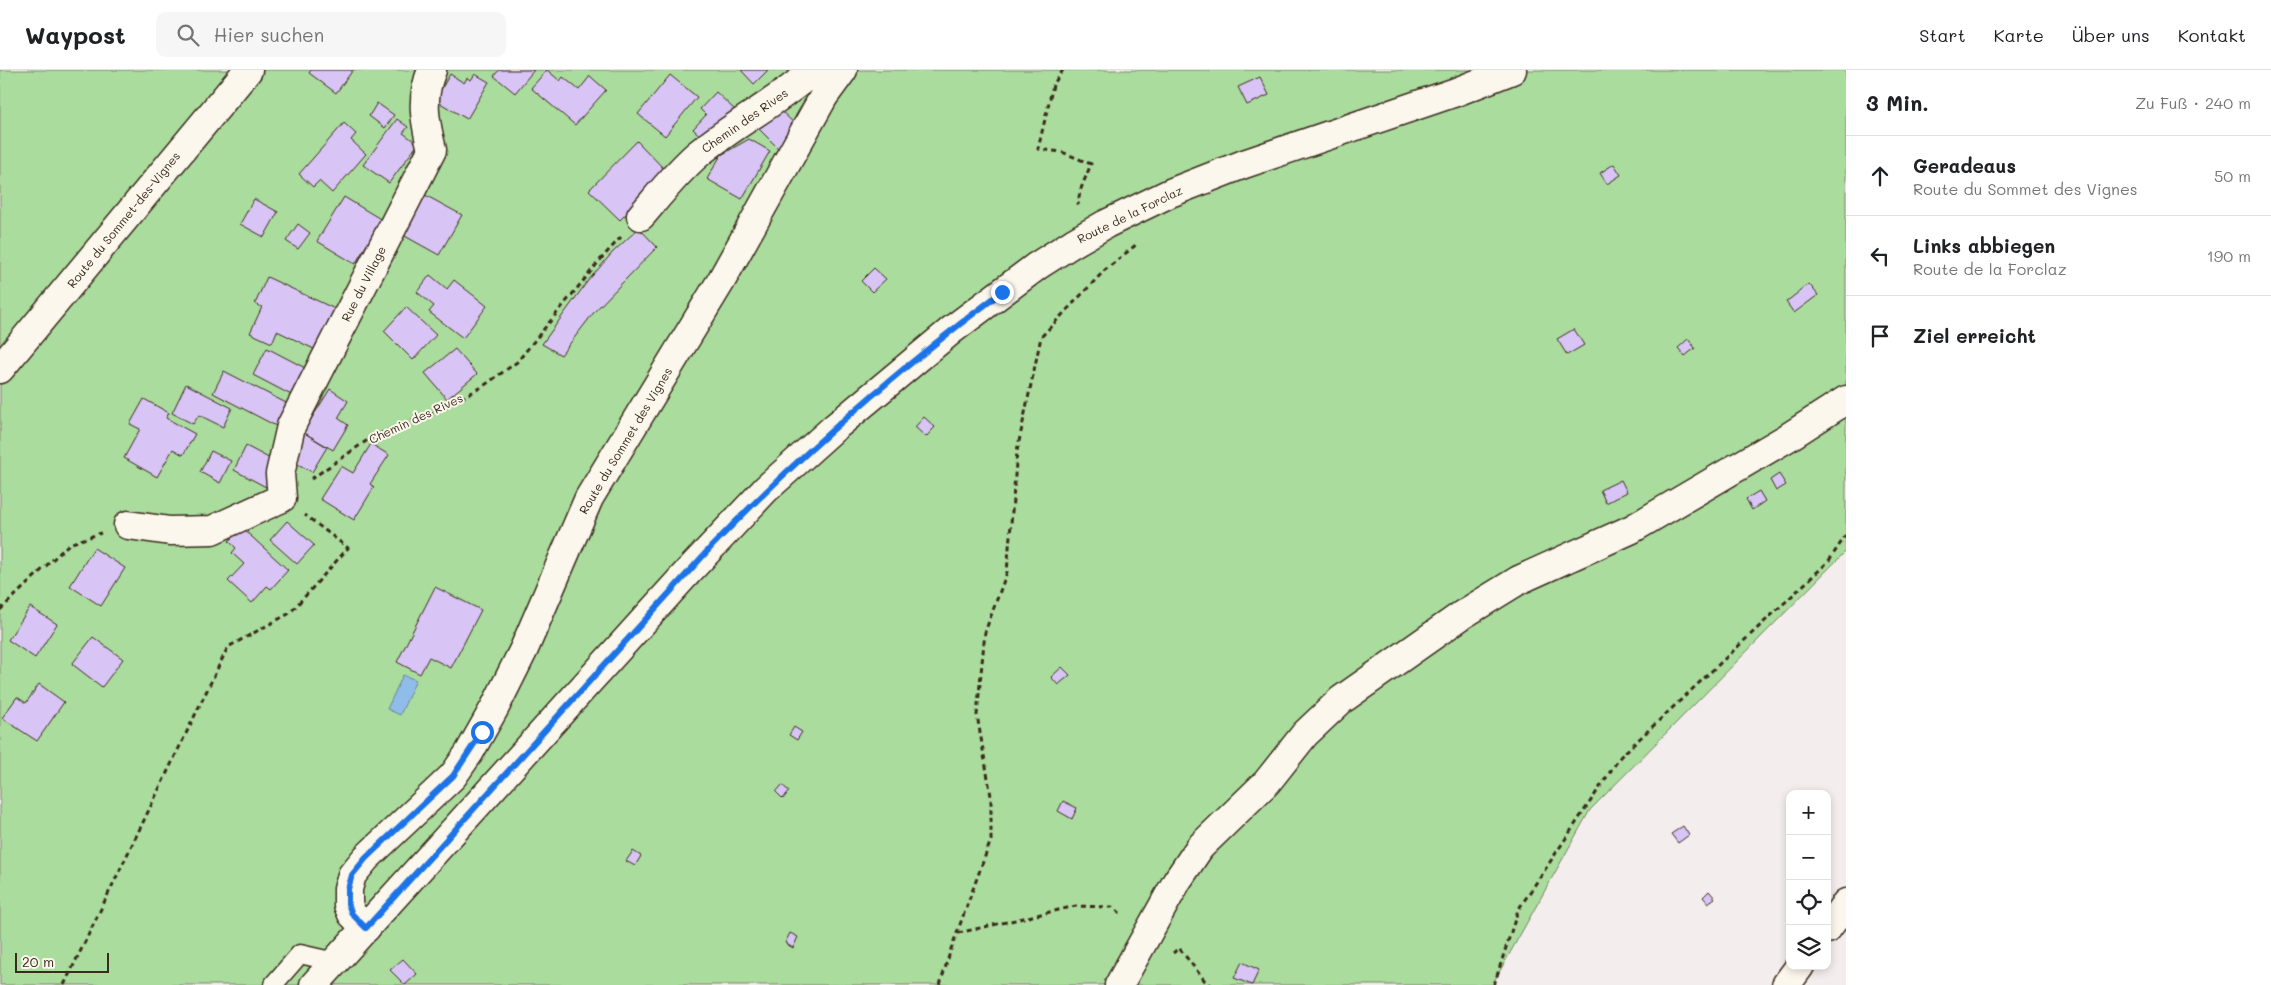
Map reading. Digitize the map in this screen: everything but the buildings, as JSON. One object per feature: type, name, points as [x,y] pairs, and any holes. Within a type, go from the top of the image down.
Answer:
[{"type":"street","name":"Route du Sommet-des-Vignes","points":[[0,369],[248,70]]},
{"type":"street","name":"Rue du Village","points":[[282,498],[280,474],[291,426],[432,150],[423,116],[428,80],[432,70]]},
{"type":"street","name":"Chemin des Rives","points":[[641,216],[674,178],[699,154],[773,103],[814,70]]},
{"type":"street","name":"Route du Sommet des Vignes","points":[[366,928],[352,914],[348,904],[348,889],[352,875],[366,858],[453,776],[469,753],[524,649],[589,498],[721,282],[824,96],[843,70]]},
{"type":"street","name":"Route de la Forclaz","points":[[314,985],[712,546],[790,467],[871,396],[953,329],[1002,292],[1073,243],[1141,207],[1244,164],[1456,92],[1512,70]]},
{"type":"street","points":[[1119,985],[1177,882],[1200,847],[1267,782],[1316,722],[1347,695],[1462,615],[1519,580],[1640,525],[1787,438],[1846,400]]},
{"type":"street","points":[[128,525],[170,531],[212,530],[282,498]]},
{"type":"street","points":[[1830,925],[1846,903]]},
{"type":"street","points":[[1786,985],[1797,970]]},
{"type":"lane","points":[[273,985],[300,954],[335,962]]},
{"type":"path","points":[[1063,70],[1053,85],[1038,149],[1062,152],[1091,164],[1080,191],[1077,210]]},
{"type":"path","points":[[940,985],[991,840],[991,796],[977,715],[985,632],[1007,572],[1017,451],[1041,337],[1105,270],[1146,237],[1149,226],[1141,207]]},
{"type":"path","name":"Chemin des Rives","points":[[282,498],[372,437],[439,410],[482,387],[517,362],[601,259],[641,216]]},
{"type":"path","points":[[64,985],[228,647],[290,613],[348,548],[282,498]]},
{"type":"path","points":[[0,610],[69,544],[128,525]]},
{"type":"path","points":[[1494,985],[1518,910],[1620,757],[1828,562],[1846,535]]},
{"type":"path","points":[[957,933],[1076,906],[1112,907],[1149,934]]},
{"type":"path","points":[[1168,958],[1179,948],[1205,981],[1211,985]]},
{"type":"green space","points":[[0,70],[1846,70],[1846,551],[1590,810],[1492,985],[0,985]]},
{"type":"water","points":[[403,675],[416,680],[400,715],[387,709]]},
{"type":"route","points":[[482,732],[453,776],[366,858],[352,875],[347,896],[348,904],[352,914],[366,928],[594,675],[766,489],[871,396],[1002,292]]}]
